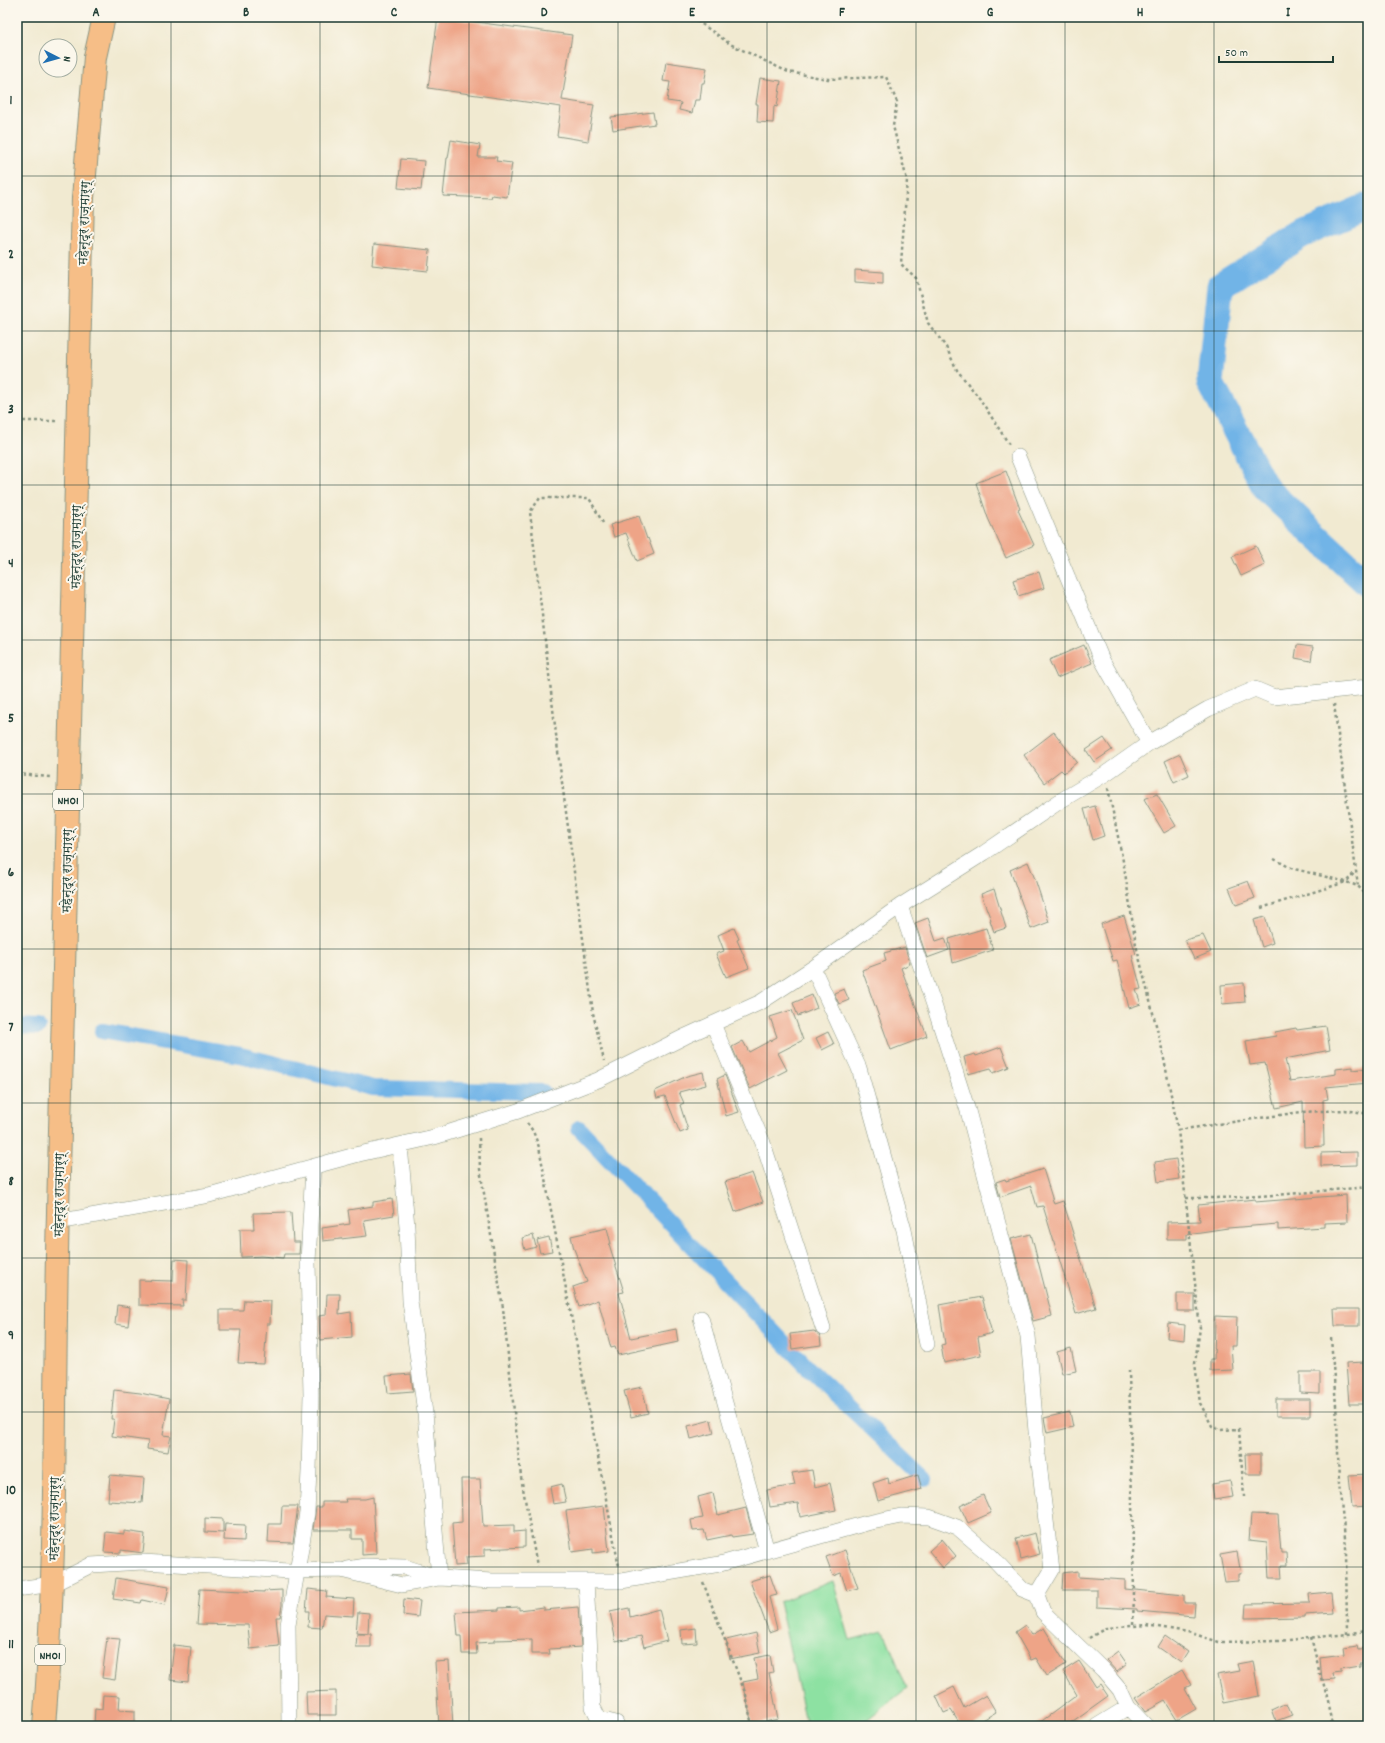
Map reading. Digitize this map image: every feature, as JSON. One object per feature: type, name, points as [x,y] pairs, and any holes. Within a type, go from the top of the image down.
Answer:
[{"type":"highway","name":"महेन्द्र राज्मार्ग्","points":[[44,1726],[51,1648],[58,1222],[83,198],[95,57],[104,17]]},
{"type":"street","points":[[1018,458],[1102,660],[1149,743]]},
{"type":"street","points":[[58,1222],[209,1194],[434,1137],[518,1111],[608,1075],[761,1002],[813,968],[900,906],[984,853],[1060,801],[1105,774],[1149,743],[1208,709],[1255,689],[1274,698],[1332,690],[1368,687]]},
{"type":"street","points":[[900,906],[968,1111],[1028,1336],[1038,1455],[1052,1570],[1037,1595]]},
{"type":"street","points":[[813,968],[859,1068],[904,1230],[927,1344]]},
{"type":"street","points":[[713,1024],[763,1143],[823,1328]]},
{"type":"street","points":[[400,1145],[407,1227],[410,1301],[426,1413],[440,1578]]},
{"type":"street","points":[[289,1726],[288,1625],[307,1513],[309,1471],[311,1388],[308,1262],[313,1167]]},
{"type":"street","points":[[701,1318],[767,1551]]},
{"type":"street","points":[[17,1589],[52,1584],[91,1565],[136,1562],[297,1570],[341,1570],[402,1585],[440,1578],[539,1582],[621,1581],[720,1564],[867,1523],[894,1518],[929,1517],[957,1527],[991,1556],[1022,1589],[1037,1595],[1043,1612],[1103,1670],[1120,1690],[1128,1707],[1146,1726]]},
{"type":"street","points":[[586,1582],[593,1707],[599,1719],[616,1723],[617,1726]]},
{"type":"street","points":[[1097,1726],[1128,1707]]},
{"type":"path","points":[[692,17],[730,44],[788,72],[828,79],[886,77],[897,102],[893,126],[907,180],[901,264],[916,278],[928,323],[946,347],[957,370],[980,399],[1018,458]]},
{"type":"path","points":[[17,421],[78,422]]},
{"type":"path","points":[[602,523],[589,498],[540,498],[530,512],[559,760],[593,1013],[608,1075]]},
{"type":"path","points":[[1332,690],[1358,886]]},
{"type":"path","points":[[17,774],[69,778]]},
{"type":"path","points":[[1105,774],[1124,866],[1136,945],[1162,1049],[1178,1130],[1200,1328],[1195,1363],[1200,1403],[1212,1426],[1220,1430],[1238,1429],[1244,1497]]},
{"type":"path","points":[[1274,859],[1291,868],[1358,886],[1368,897]]},
{"type":"path","points":[[1261,908],[1346,882],[1356,870]]},
{"type":"path","points":[[1178,1130],[1301,1112],[1345,1110],[1364,1113],[1366,1134],[1366,1180],[1368,1182]]},
{"type":"path","points":[[518,1111],[533,1131],[539,1147],[621,1581]]},
{"type":"path","points":[[478,1123],[480,1169],[503,1308],[521,1477],[534,1544],[539,1582]]},
{"type":"path","points":[[1186,1198],[1269,1196],[1368,1187]]},
{"type":"path","points":[[1331,1338],[1337,1419],[1339,1484],[1346,1547],[1347,1634]]},
{"type":"path","points":[[1129,1370],[1134,1592],[1133,1626]]},
{"type":"path","points":[[698,1568],[746,1695],[752,1726]]},
{"type":"path","points":[[1076,1644],[1106,1628],[1146,1625],[1188,1632],[1219,1642],[1278,1640],[1368,1632]]},
{"type":"path","points":[[1311,1637],[1333,1726]]},
{"type":"green space","points":[[833,1581],[850,1640],[884,1631],[907,1688],[859,1726],[807,1726],[779,1602]]},
{"type":"building","points":[[438,17],[572,35],[562,100],[594,105],[588,141],[557,136],[561,107],[428,88]]},
{"type":"building","points":[[666,62],[707,68],[704,83],[702,83],[700,100],[695,100],[692,113],[679,110],[681,103],[667,101],[670,82],[663,81]]},
{"type":"building","points":[[760,78],[781,81],[777,107],[774,106],[773,123],[757,122],[758,104],[756,104]]},
{"type":"building","points":[[653,112],[655,124],[613,130],[611,117]]},
{"type":"building","points":[[451,140],[480,145],[478,157],[497,157],[496,161],[512,163],[507,197],[492,195],[491,198],[443,196],[447,158]]},
{"type":"building","points":[[401,159],[424,161],[421,190],[398,188]]},
{"type":"building","points":[[374,244],[430,250],[428,271],[372,265]]},
{"type":"building","points":[[855,270],[883,272],[883,284],[855,282]]},
{"type":"building","points":[[1006,471],[1020,509],[1018,510],[1034,545],[1006,558],[988,518],[976,483]]},
{"type":"building","points":[[639,516],[654,554],[637,561],[626,533],[614,537],[610,525]]},
{"type":"building","points":[[1256,546],[1265,565],[1241,576],[1232,557]]},
{"type":"building","points":[[1039,572],[1044,588],[1018,596],[1013,580]]},
{"type":"building","points":[[1084,645],[1092,663],[1057,678],[1049,660]]},
{"type":"building","points":[[1297,645],[1313,647],[1311,661],[1295,658]]},
{"type":"building","points":[[1054,732],[1077,762],[1064,773],[1061,770],[1044,783],[1024,755]]},
{"type":"building","points":[[1104,738],[1112,750],[1094,762],[1086,750]]},
{"type":"building","points":[[1180,754],[1189,775],[1174,782],[1165,761]]},
{"type":"building","points":[[1157,794],[1176,826],[1164,833],[1144,799]]},
{"type":"building","points":[[1095,806],[1104,836],[1093,840],[1084,809]]},
{"type":"building","points":[[1028,862],[1049,922],[1031,929],[1010,870]]},
{"type":"building","points":[[1248,881],[1255,898],[1236,905],[1229,888]]},
{"type":"building","points":[[994,889],[1006,928],[994,932],[981,894]]},
{"type":"building","points":[[1124,916],[1136,954],[1132,955],[1141,989],[1136,990],[1141,1004],[1129,1008],[1117,960],[1113,961],[1101,924]]},
{"type":"building","points":[[1265,917],[1273,943],[1262,947],[1254,920]]},
{"type":"building","points":[[928,918],[936,941],[945,938],[949,950],[927,958],[915,923]]},
{"type":"building","points":[[734,928],[739,939],[737,940],[749,968],[726,977],[716,954],[724,951],[718,935]]},
{"type":"building","points":[[986,928],[993,950],[953,963],[949,939]]},
{"type":"building","points":[[1203,935],[1211,952],[1194,959],[1185,940]]},
{"type":"building","points":[[905,947],[910,964],[901,968],[927,1036],[891,1050],[862,970],[886,961],[884,953]]},
{"type":"building","points":[[1244,983],[1245,1002],[1222,1004],[1221,985]]},
{"type":"building","points":[[844,989],[849,1000],[839,1004],[834,993]]},
{"type":"building","points":[[812,995],[817,1008],[798,1016],[793,1003]]},
{"type":"building","points":[[792,1010],[803,1040],[778,1053],[787,1070],[750,1089],[732,1047],[743,1041],[749,1052],[777,1037],[770,1017]]},
{"type":"building","points":[[1326,1026],[1330,1050],[1285,1059],[1290,1081],[1336,1074],[1336,1069],[1353,1067],[1353,1070],[1368,1068],[1368,1083],[1326,1087],[1328,1099],[1323,1100],[1324,1146],[1304,1147],[1303,1102],[1276,1108],[1265,1063],[1250,1065],[1246,1041],[1276,1036],[1275,1032],[1296,1028],[1297,1030]]},
{"type":"building","points":[[828,1032],[834,1044],[822,1050],[816,1038]]},
{"type":"building","points":[[1001,1047],[1009,1067],[993,1073],[991,1068],[968,1074],[964,1057],[975,1054],[976,1056]]},
{"type":"building","points":[[703,1072],[706,1085],[679,1092],[684,1103],[680,1105],[688,1130],[680,1133],[665,1096],[657,1098],[655,1091],[687,1076]]},
{"type":"building","points":[[725,1075],[739,1112],[726,1116],[717,1079]]},
{"type":"building","points":[[1357,1152],[1357,1165],[1321,1166],[1321,1153]]},
{"type":"building","points":[[1176,1159],[1179,1179],[1158,1182],[1155,1162]]},
{"type":"building","points":[[1043,1169],[1054,1204],[1063,1201],[1096,1308],[1076,1314],[1043,1206],[1037,1207],[1031,1186],[1000,1197],[996,1182],[1005,1179],[1006,1181]]},
{"type":"building","points":[[752,1173],[763,1202],[735,1212],[725,1182]]},
{"type":"building","points":[[1346,1195],[1347,1222],[1324,1223],[1324,1227],[1278,1230],[1278,1224],[1228,1228],[1187,1234],[1187,1239],[1167,1239],[1167,1222],[1200,1221],[1198,1205],[1255,1199],[1255,1202]]},
{"type":"building","points":[[392,1199],[394,1215],[364,1220],[367,1236],[323,1241],[322,1228],[350,1224],[348,1210],[373,1206],[373,1202]]},
{"type":"building","points":[[291,1212],[293,1242],[300,1242],[299,1254],[284,1254],[283,1258],[261,1256],[241,1257],[240,1229],[254,1229],[253,1213]]},
{"type":"building","points":[[607,1228],[611,1244],[609,1244],[624,1292],[619,1293],[631,1338],[676,1329],[678,1342],[618,1355],[615,1347],[611,1348],[598,1300],[579,1307],[573,1287],[587,1282],[574,1249],[571,1236]]},
{"type":"building","points":[[1031,1234],[1052,1316],[1033,1321],[1011,1239]]},
{"type":"building","points":[[533,1235],[536,1247],[525,1250],[522,1238]]},
{"type":"building","points":[[549,1237],[552,1251],[540,1253],[537,1240]]},
{"type":"building","points":[[174,1259],[188,1260],[186,1300],[182,1300],[183,1306],[139,1305],[139,1280],[173,1281]]},
{"type":"building","points":[[327,1294],[340,1294],[339,1314],[351,1312],[352,1337],[320,1340],[319,1316],[326,1315]]},
{"type":"building","points":[[1177,1294],[1195,1294],[1195,1311],[1177,1311]]},
{"type":"building","points":[[982,1297],[992,1333],[978,1337],[981,1355],[944,1363],[941,1345],[945,1344],[939,1305]]},
{"type":"building","points":[[244,1300],[271,1301],[270,1324],[267,1324],[264,1364],[238,1363],[241,1330],[220,1330],[220,1310],[243,1310]]},
{"type":"building","points":[[117,1305],[130,1307],[128,1326],[115,1324]]},
{"type":"building","points":[[1334,1309],[1359,1309],[1359,1326],[1335,1326]]},
{"type":"building","points":[[1215,1316],[1237,1317],[1236,1346],[1231,1346],[1233,1370],[1210,1371],[1210,1359],[1214,1359]]},
{"type":"building","points":[[1168,1323],[1185,1325],[1184,1340],[1167,1338]]},
{"type":"building","points":[[814,1331],[820,1336],[821,1345],[792,1349],[790,1334]]},
{"type":"building","points":[[1071,1348],[1076,1371],[1062,1374],[1057,1352]]},
{"type":"building","points":[[1364,1362],[1366,1384],[1368,1384],[1368,1404],[1349,1404],[1346,1363]]},
{"type":"building","points":[[1300,1372],[1320,1372],[1320,1394],[1300,1393]]},
{"type":"building","points":[[411,1374],[413,1391],[388,1393],[386,1376]]},
{"type":"building","points":[[642,1387],[648,1413],[631,1417],[624,1391]]},
{"type":"building","points":[[114,1390],[140,1393],[169,1399],[163,1435],[171,1436],[168,1452],[147,1449],[148,1441],[112,1436],[114,1419],[111,1419]]},
{"type":"building","points":[[1276,1399],[1310,1399],[1310,1416],[1276,1416]]},
{"type":"building","points":[[1070,1412],[1073,1427],[1047,1433],[1044,1418]]},
{"type":"building","points":[[711,1420],[714,1433],[691,1439],[688,1426]]},
{"type":"building","points":[[1245,1454],[1261,1454],[1261,1474],[1246,1474]]},
{"type":"building","points":[[812,1470],[815,1487],[830,1483],[836,1510],[800,1517],[798,1503],[770,1507],[767,1490],[795,1485],[792,1473]]},
{"type":"building","points":[[1368,1474],[1368,1506],[1352,1507],[1349,1475]]},
{"type":"building","points":[[110,1475],[144,1478],[142,1503],[108,1501]]},
{"type":"building","points":[[918,1475],[922,1489],[878,1501],[873,1483],[888,1478],[889,1484]]},
{"type":"building","points":[[461,1479],[480,1479],[483,1526],[514,1525],[514,1532],[525,1531],[525,1547],[485,1549],[485,1556],[466,1557],[467,1565],[455,1566],[452,1523],[462,1522]]},
{"type":"building","points":[[1230,1481],[1233,1497],[1214,1500],[1212,1484]]},
{"type":"building","points":[[562,1484],[566,1502],[553,1504],[550,1487]]},
{"type":"building","points":[[713,1493],[718,1515],[746,1508],[753,1534],[732,1537],[731,1535],[707,1540],[704,1530],[693,1531],[691,1520],[703,1518],[698,1497]]},
{"type":"building","points":[[983,1495],[991,1513],[968,1523],[960,1506]]},
{"type":"building","points":[[373,1497],[376,1554],[362,1555],[362,1539],[352,1539],[352,1530],[313,1530],[316,1507],[322,1507],[322,1502],[346,1502],[345,1499],[365,1499]]},
{"type":"building","points":[[282,1506],[298,1506],[293,1543],[268,1542],[269,1524],[281,1524]]},
{"type":"building","points":[[604,1506],[609,1551],[593,1553],[593,1549],[572,1552],[566,1511]]},
{"type":"building","points":[[1251,1514],[1278,1515],[1281,1553],[1286,1553],[1287,1565],[1281,1565],[1282,1579],[1269,1579],[1267,1543],[1249,1541]]},
{"type":"building","points":[[205,1518],[223,1519],[223,1533],[205,1532]]},
{"type":"building","points":[[225,1524],[245,1525],[244,1541],[224,1540]]},
{"type":"building","points":[[124,1531],[145,1534],[143,1553],[121,1550],[121,1553],[104,1552],[106,1532],[124,1534]]},
{"type":"building","points":[[1035,1533],[1040,1554],[1021,1559],[1016,1538]]},
{"type":"building","points":[[942,1539],[956,1556],[943,1568],[929,1551]]},
{"type":"building","points":[[845,1550],[858,1588],[847,1591],[841,1573],[833,1576],[826,1557]]},
{"type":"building","points":[[1237,1552],[1241,1574],[1238,1574],[1238,1581],[1225,1582],[1220,1555]]},
{"type":"building","points":[[1078,1571],[1078,1577],[1125,1580],[1125,1589],[1184,1595],[1184,1603],[1195,1603],[1194,1616],[1137,1611],[1137,1609],[1097,1607],[1097,1590],[1062,1590],[1063,1573]]},
{"type":"building","points":[[770,1575],[777,1595],[769,1597],[777,1629],[769,1632],[750,1581]]},
{"type":"building","points":[[116,1578],[169,1587],[165,1605],[142,1600],[141,1603],[113,1599]]},
{"type":"building","points":[[200,1589],[264,1592],[282,1590],[280,1617],[276,1617],[279,1646],[250,1649],[248,1625],[197,1624]]},
{"type":"building","points":[[308,1589],[327,1591],[326,1597],[354,1599],[353,1616],[324,1614],[322,1628],[308,1627],[309,1611],[306,1611]]},
{"type":"building","points":[[1331,1592],[1333,1613],[1305,1615],[1305,1617],[1245,1618],[1246,1604],[1310,1603],[1309,1594]]},
{"type":"building","points":[[404,1599],[420,1601],[418,1617],[403,1615]]},
{"type":"building","points":[[519,1607],[519,1610],[544,1607],[544,1610],[578,1607],[581,1647],[549,1649],[550,1654],[532,1654],[532,1639],[494,1640],[494,1642],[476,1643],[477,1654],[462,1654],[461,1636],[458,1636],[456,1612],[499,1610],[499,1608]]},
{"type":"building","points":[[629,1608],[630,1617],[659,1609],[667,1641],[644,1647],[641,1636],[616,1642],[610,1612]]},
{"type":"building","points":[[358,1612],[369,1613],[368,1634],[356,1633]]},
{"type":"building","points":[[1025,1625],[1032,1635],[1044,1628],[1066,1664],[1047,1676],[1036,1658],[1031,1660],[1015,1632]]},
{"type":"building","points":[[696,1628],[697,1643],[682,1644],[681,1630]]},
{"type":"building","points":[[756,1633],[760,1653],[730,1659],[726,1640]]},
{"type":"building","points":[[357,1634],[371,1634],[371,1647],[356,1647]]},
{"type":"building","points":[[1165,1636],[1188,1652],[1181,1663],[1158,1647]]},
{"type":"building","points":[[107,1638],[120,1639],[115,1680],[102,1678]]},
{"type":"building","points":[[174,1645],[191,1647],[188,1682],[170,1680]]},
{"type":"building","points":[[1357,1645],[1358,1649],[1368,1648],[1368,1663],[1360,1663],[1360,1666],[1342,1669],[1342,1672],[1333,1673],[1334,1679],[1322,1680],[1320,1658],[1344,1655],[1343,1647]]},
{"type":"building","points":[[1118,1651],[1127,1664],[1117,1672],[1106,1660]]},
{"type":"building","points":[[770,1655],[773,1672],[769,1673],[778,1719],[752,1725],[743,1682],[758,1679],[754,1658]]},
{"type":"building","points":[[449,1661],[453,1726],[439,1726],[435,1662]]},
{"type":"building","points":[[1079,1661],[1096,1687],[1100,1684],[1108,1696],[1066,1726],[1035,1726],[1077,1695],[1063,1671]]},
{"type":"building","points":[[1253,1661],[1259,1696],[1223,1703],[1217,1675],[1239,1671],[1237,1664]]},
{"type":"building","points":[[1182,1670],[1191,1686],[1185,1689],[1196,1709],[1177,1720],[1165,1701],[1145,1712],[1135,1698]]},
{"type":"building","points":[[954,1687],[964,1708],[986,1695],[996,1712],[973,1726],[961,1726],[951,1710],[944,1713],[936,1696]]},
{"type":"building","points":[[336,1691],[336,1715],[307,1715],[306,1692]]},
{"type":"building","points":[[103,1695],[120,1696],[119,1710],[135,1711],[135,1726],[94,1726],[95,1708],[102,1709]]},
{"type":"building","points":[[1287,1703],[1292,1715],[1276,1721],[1272,1710]]},
{"type":"waterway","points":[[1368,206],[1301,235],[1220,286],[1210,382],[1266,489],[1368,584]]},
{"type":"waterway","points":[[17,1026],[38,1027]]},
{"type":"waterway","points":[[102,1031],[240,1055],[373,1088],[543,1092]]},
{"type":"waterway","points":[[579,1128],[810,1370],[925,1479]]}]
